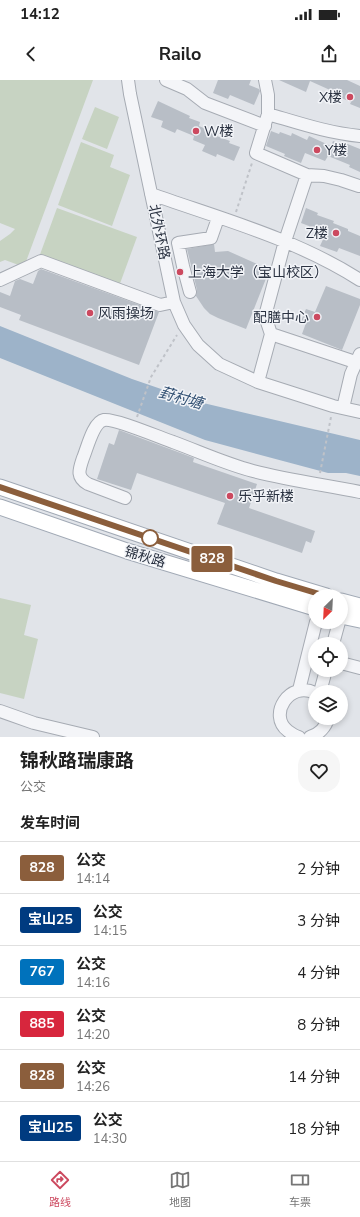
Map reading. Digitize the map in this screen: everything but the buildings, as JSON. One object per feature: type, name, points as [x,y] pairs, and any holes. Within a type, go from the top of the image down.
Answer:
[{"type":"main road","name":"锦秋路","points":[[0,487],[308,591]]},
{"type":"main road","name":"锦秋路","points":[[0,507],[127,551],[308,606]]},
{"type":"main road","points":[[348,608],[360,606]]},
{"type":"main road","points":[[348,613],[360,620]]},
{"type":"street","name":"北外环路","points":[[128,80],[174,302],[184,325],[198,345],[219,364],[258,382],[360,412]]},
{"type":"street","points":[[166,80],[187,89],[206,103],[264,126]]},
{"type":"street","points":[[265,80],[268,95],[268,114],[256,153],[307,175],[324,176],[359,186]]},
{"type":"street","points":[[268,114],[313,128],[360,136]]},
{"type":"street","points":[[258,382],[271,334],[265,316],[285,241],[307,175]]},
{"type":"street","points":[[151,194],[285,241],[343,269],[360,280]]},
{"type":"street","points":[[190,292],[178,243],[210,238],[218,218]]},
{"type":"street","points":[[0,280],[41,261],[160,305],[174,302]]},
{"type":"street","points":[[271,334],[358,358],[351,374],[343,408]]},
{"type":"street","points":[[125,498],[88,484],[82,481],[80,477],[80,469],[92,434],[100,422],[104,420],[111,420],[133,427],[253,471],[360,492]]},
{"type":"street","points":[[299,690],[308,664]]},
{"type":"street","points":[[348,665],[360,668]]},
{"type":"street","points":[[297,737],[285,729],[281,722],[281,708],[288,696],[299,690],[308,690]]},
{"type":"street","points":[[0,711],[34,723],[87,736]]},
{"type":"street","points":[[311,737],[319,733],[325,725]]},
{"type":"path","points":[[233,223],[256,153]]},
{"type":"path","points":[[138,412],[150,377],[184,325]]},
{"type":"path","points":[[322,462],[328,431]]},
{"type":"green space","points":[[0,80],[93,80],[24,267],[5,260],[0,262],[0,241],[15,229],[0,223]]},
{"type":"green space","points":[[95,107],[119,117],[107,149],[82,139]]},
{"type":"green space","points":[[81,142],[114,155],[110,167],[130,175],[112,226],[58,205]]},
{"type":"green space","points":[[57,208],[137,237],[118,289],[38,260]]},
{"type":"green space","points":[[0,598],[31,605],[24,635],[38,639],[24,699],[0,693]]},
{"type":"water","name":"葑村塘","points":[[0,326],[132,379],[199,402],[360,440],[360,476],[346,473],[328,473],[205,440],[0,358]]},
{"type":"bus line","name":"828","points":[[0,487],[308,591]]},
{"type":"place","name":"X楼","points":[[350,97]]},
{"type":"place","name":"W楼","points":[[196,131]]},
{"type":"place","name":"Y楼","points":[[317,150]]},
{"type":"place","name":"Z楼","points":[[336,233]]},
{"type":"place","name":"上海大学（宝山校区）","points":[[180,272]]},
{"type":"place","name":"风雨操场","points":[[90,313]]},
{"type":"place","name":"配膳中心","points":[[317,317]]},
{"type":"place","name":"乐乎新楼","points":[[230,496]]}]
